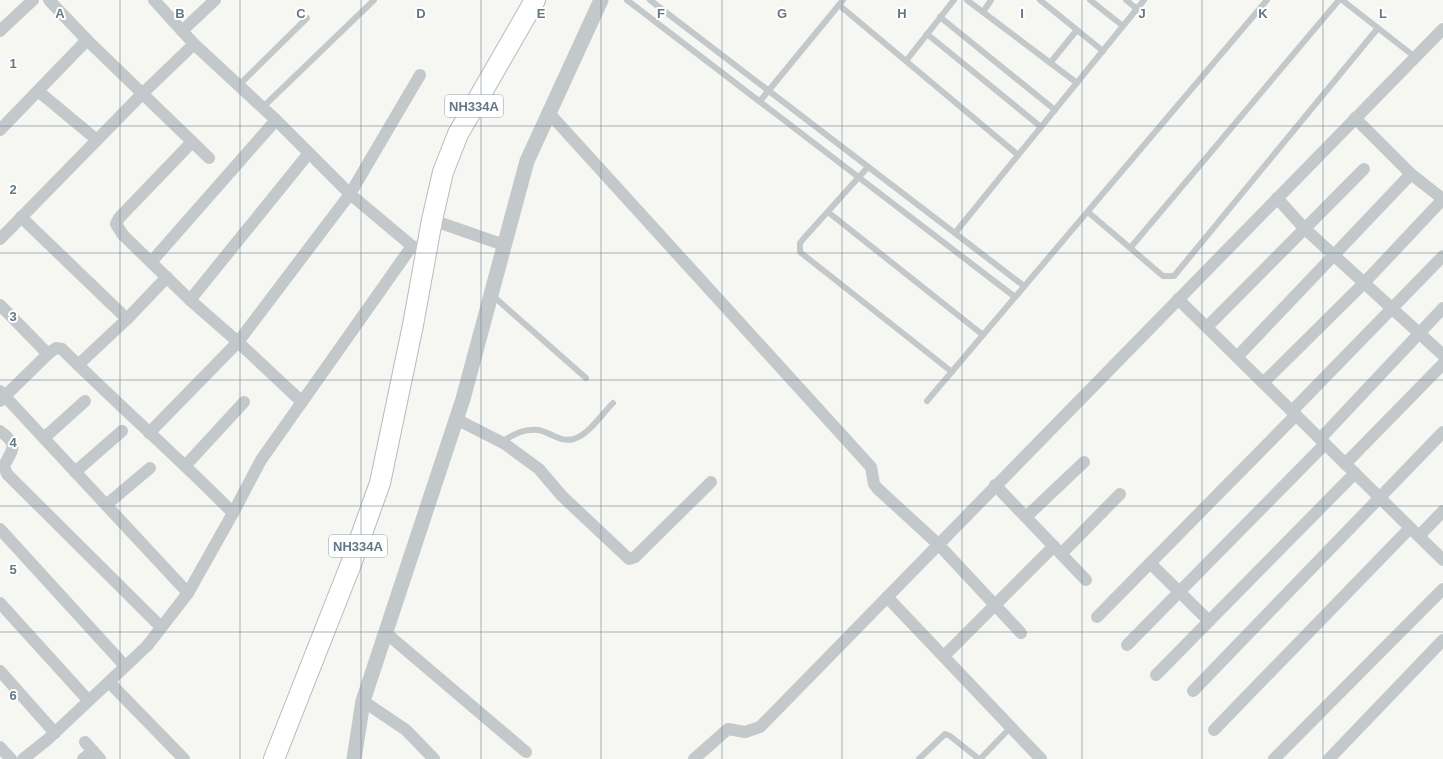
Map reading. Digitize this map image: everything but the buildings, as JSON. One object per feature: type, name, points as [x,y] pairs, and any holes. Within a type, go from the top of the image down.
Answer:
[{"type":"highway","name":"NH334A","points":[[274,759],[351,564],[380,483],[419,249],[432,220],[443,172],[458,134],[535,0]]},
{"type":"street","points":[[0,31],[33,0]]},
{"type":"street","points":[[50,0],[87,40],[209,158]]},
{"type":"street","points":[[24,759],[56,733],[88,700],[147,646],[188,593],[234,514],[261,460],[302,402],[419,249],[350,194],[263,107],[194,44],[154,0]]},
{"type":"street","points":[[182,31],[215,0]]},
{"type":"street","points":[[354,759],[363,701],[456,419],[527,161],[601,0]]},
{"type":"street","points":[[694,759],[728,729],[745,732],[760,727],[995,485],[1443,29]]},
{"type":"street","points":[[0,130],[87,40]]},
{"type":"street","points":[[0,239],[142,94],[194,44]]},
{"type":"street","points":[[150,433],[238,342],[350,194],[420,75]]},
{"type":"street","points":[[38,91],[98,140]]},
{"type":"street","points":[[549,113],[872,467],[874,484],[878,490],[938,544],[1021,633]]},
{"type":"street","points":[[1263,383],[1364,282],[1443,199],[1411,174],[1355,118]]},
{"type":"street","points":[[152,261],[276,120]]},
{"type":"street","points":[[192,142],[117,221],[116,224],[123,235],[152,261],[190,300],[238,342],[302,402]]},
{"type":"street","points":[[190,300],[309,153]]},
{"type":"street","points":[[1207,327],[1364,169]]},
{"type":"street","points":[[1237,357],[1411,174]]},
{"type":"street","points":[[1277,198],[1304,228],[1443,355]]},
{"type":"street","points":[[21,217],[127,319]]},
{"type":"street","points":[[432,220],[504,245]]},
{"type":"street","points":[[1097,616],[1150,563],[1294,413],[1392,307],[1443,256]]},
{"type":"street","points":[[78,365],[127,319],[167,277]]},
{"type":"street","points":[[1178,299],[1443,560]]},
{"type":"street","points":[[0,305],[48,354]]},
{"type":"street","points":[[1127,645],[1323,441],[1443,308]]},
{"type":"street","points":[[188,593],[44,438],[2,396],[48,354],[60,347],[150,433],[186,465],[234,514]]},
{"type":"street","points":[[1345,464],[1443,364]]},
{"type":"street","points":[[44,438],[85,401]]},
{"type":"street","points":[[186,465],[244,402]]},
{"type":"street","points":[[456,419],[501,442],[539,470],[562,496],[629,559],[635,558],[712,482]]},
{"type":"street","points":[[0,431],[10,438],[13,444],[12,454],[4,466],[7,474],[161,627]]},
{"type":"street","points":[[76,472],[122,431]]},
{"type":"street","points":[[1193,691],[1443,432]]},
{"type":"street","points":[[1026,517],[1084,462]]},
{"type":"street","points":[[106,505],[150,468]]},
{"type":"street","points":[[1156,675],[1355,473]]},
{"type":"street","points":[[995,485],[1086,580]]},
{"type":"street","points":[[944,656],[995,606],[1120,494]]},
{"type":"street","points":[[1214,730],[1415,532],[1443,511]]},
{"type":"street","points":[[0,529],[125,666]]},
{"type":"street","points":[[1150,563],[1210,621]]},
{"type":"street","points":[[1274,759],[1443,589]]},
{"type":"street","points":[[887,597],[1041,759]]},
{"type":"street","points":[[0,603],[88,700]]},
{"type":"street","points":[[386,633],[526,752]]},
{"type":"street","points":[[1329,759],[1443,640]]},
{"type":"street","points":[[0,672],[56,733]]},
{"type":"street","points":[[109,682],[184,759]]},
{"type":"street","points":[[363,701],[406,730],[434,759]]},
{"type":"street","points":[[0,747],[11,759]]},
{"type":"street","points":[[83,759],[92,750]]},
{"type":"lane","points":[[263,107],[374,0]]},
{"type":"lane","points":[[627,0],[1015,297]]},
{"type":"lane","points":[[650,0],[1024,286]]},
{"type":"lane","points":[[906,62],[954,0]]},
{"type":"lane","points":[[967,0],[1077,83]]},
{"type":"lane","points":[[983,12],[991,0]]},
{"type":"lane","points":[[1040,0],[1103,51]]},
{"type":"lane","points":[[1090,0],[1123,26]]},
{"type":"lane","points":[[1126,0],[1137,9]]},
{"type":"lane","points":[[955,233],[1144,0]]},
{"type":"lane","points":[[927,401],[1267,0]]},
{"type":"lane","points":[[1131,247],[1340,0],[1415,57]]},
{"type":"lane","points":[[760,101],[841,3],[906,62],[1018,155]]},
{"type":"lane","points":[[940,17],[1055,110]]},
{"type":"lane","points":[[239,85],[307,18]]},
{"type":"lane","points":[[1088,212],[1131,247],[1163,276],[1174,276],[1378,28]]},
{"type":"lane","points":[[1050,63],[1077,30]]},
{"type":"lane","points":[[927,34],[1041,127]]},
{"type":"lane","points":[[868,167],[800,243],[800,252],[952,372]]},
{"type":"lane","points":[[828,212],[983,335]]},
{"type":"lane","points":[[491,294],[586,378]]},
{"type":"lane","points":[[501,442],[515,434],[530,430],[540,430],[557,438],[574,439],[584,433],[613,403]]},
{"type":"lane","points":[[919,759],[945,734],[950,736],[980,759],[1011,727]]}]
